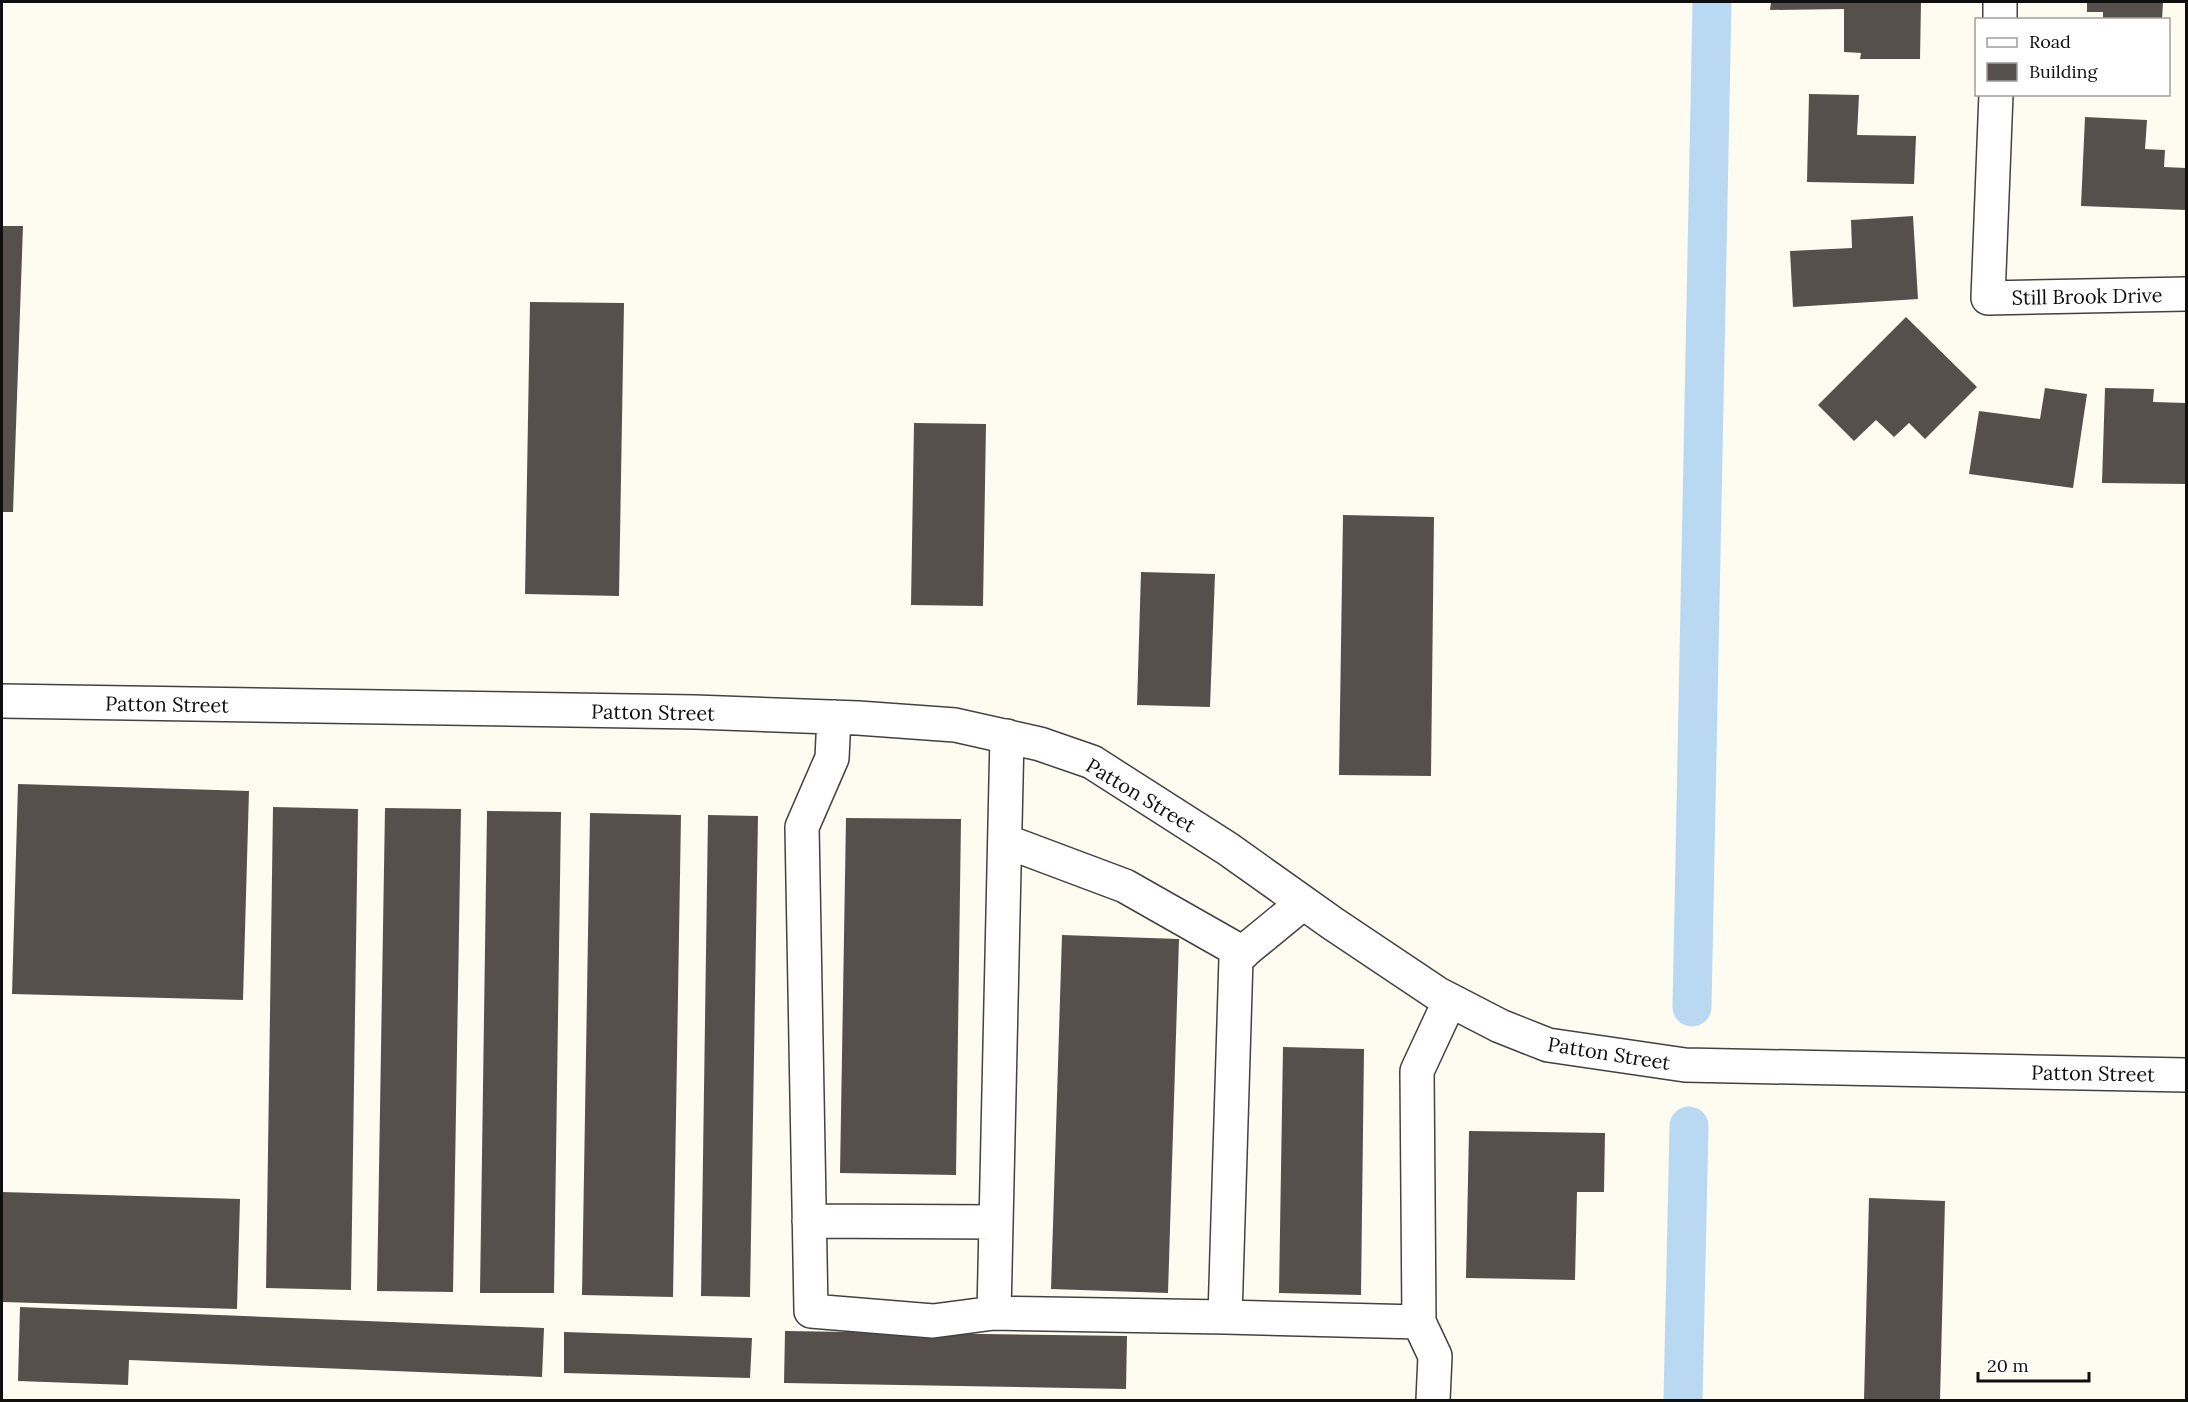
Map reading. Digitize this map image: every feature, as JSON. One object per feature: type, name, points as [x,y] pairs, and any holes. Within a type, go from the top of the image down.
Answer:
[{"type":"street","points":[[2000,2],[2000,18]]},
{"type":"street","name":"Still Brook Drive","points":[[1996,96],[1988,298],[2187,294]]},
{"type":"street","name":"Patton Street","points":[[2,701],[695,712],[834,717],[955,725],[1040,744],[1092,762],[1228,849],[1303,903],[1438,994],[1500,1026],[1548,1045],[1685,1065],[2187,1075]]},
{"type":"street","points":[[834,717],[832,758],[802,827],[811,1311],[933,1321],[994,1314],[1419,1322]]},
{"type":"street","points":[[994,1314],[1007,736]]},
{"type":"street","points":[[1005,841],[1125,886],[1243,953]]},
{"type":"street","points":[[1225,1317],[1236,958],[1303,903]]},
{"type":"street","points":[[1434,1401],[1435,1356],[1419,1322],[1417,1071],[1450,1000]]},
{"type":"street","points":[[809,1221],[996,1222]]},
{"type":"building","points":[[1771,2],[1921,2],[1920,59],[1860,59],[1861,53],[1844,52],[1844,9],[1770,10]]},
{"type":"building","points":[[2087,2],[2163,2],[2162,18],[2103,18],[2103,12],[2087,12]]},
{"type":"building","points":[[1809,94],[1859,95],[1857,135],[1916,136],[1914,184],[1807,182]]},
{"type":"building","points":[[2085,117],[2147,120],[2145,149],[2165,150],[2164,167],[2186,168],[2186,210],[2081,206]]},
{"type":"building","points":[[1913,216],[1918,299],[1793,307],[1790,251],[1852,248],[1851,220]]},
{"type":"building","points":[[2,226],[23,226],[13,512],[2,512]]},
{"type":"building","points":[[530,302],[624,303],[619,596],[525,594]]},
{"type":"building","points":[[1906,317],[1977,387],[1925,439],[1909,423],[1894,437],[1876,420],[1854,441],[1818,405]]},
{"type":"building","points":[[2045,388],[2087,394],[2073,488],[1969,474],[1979,411],[2040,419]]},
{"type":"building","points":[[2105,388],[2154,389],[2153,402],[2186,403],[2186,484],[2102,483]]},
{"type":"building","points":[[914,423],[986,424],[983,606],[911,605]]},
{"type":"building","points":[[1343,515],[1434,517],[1431,776],[1339,775]]},
{"type":"building","points":[[1141,572],[1215,574],[1210,707],[1137,705]]},
{"type":"building","points":[[18,784],[249,791],[243,1000],[12,994]]},
{"type":"building","points":[[273,807],[358,809],[351,1290],[266,1288]]},
{"type":"building","points":[[385,808],[461,809],[453,1292],[377,1291]]},
{"type":"building","points":[[487,811],[561,812],[554,1293],[480,1293]]},
{"type":"building","points":[[590,813],[681,815],[673,1297],[582,1295]]},
{"type":"building","points":[[708,815],[758,816],[750,1297],[701,1296]]},
{"type":"building","points":[[846,818],[961,819],[956,1175],[840,1173]]},
{"type":"building","points":[[1062,935],[1179,939],[1168,1293],[1051,1289]]},
{"type":"building","points":[[1283,1047],[1364,1049],[1361,1295],[1279,1293]]},
{"type":"building","points":[[1469,1131],[1605,1133],[1604,1192],[1577,1192],[1575,1280],[1466,1278]]},
{"type":"building","points":[[2,1192],[240,1199],[237,1309],[2,1302]]},
{"type":"building","points":[[1869,1198],[1945,1201],[1940,1400],[1864,1400]]},
{"type":"building","points":[[20,1307],[544,1328],[542,1377],[129,1360],[128,1385],[18,1381]]},
{"type":"building","points":[[785,1331],[1127,1336],[1126,1389],[784,1383]]},
{"type":"building","points":[[564,1332],[752,1338],[750,1378],[564,1373]]},
{"type":"waterway","points":[[1692,1007],[1712,2]]},
{"type":"waterway","points":[[1683,1400],[1689,1126]]}]
